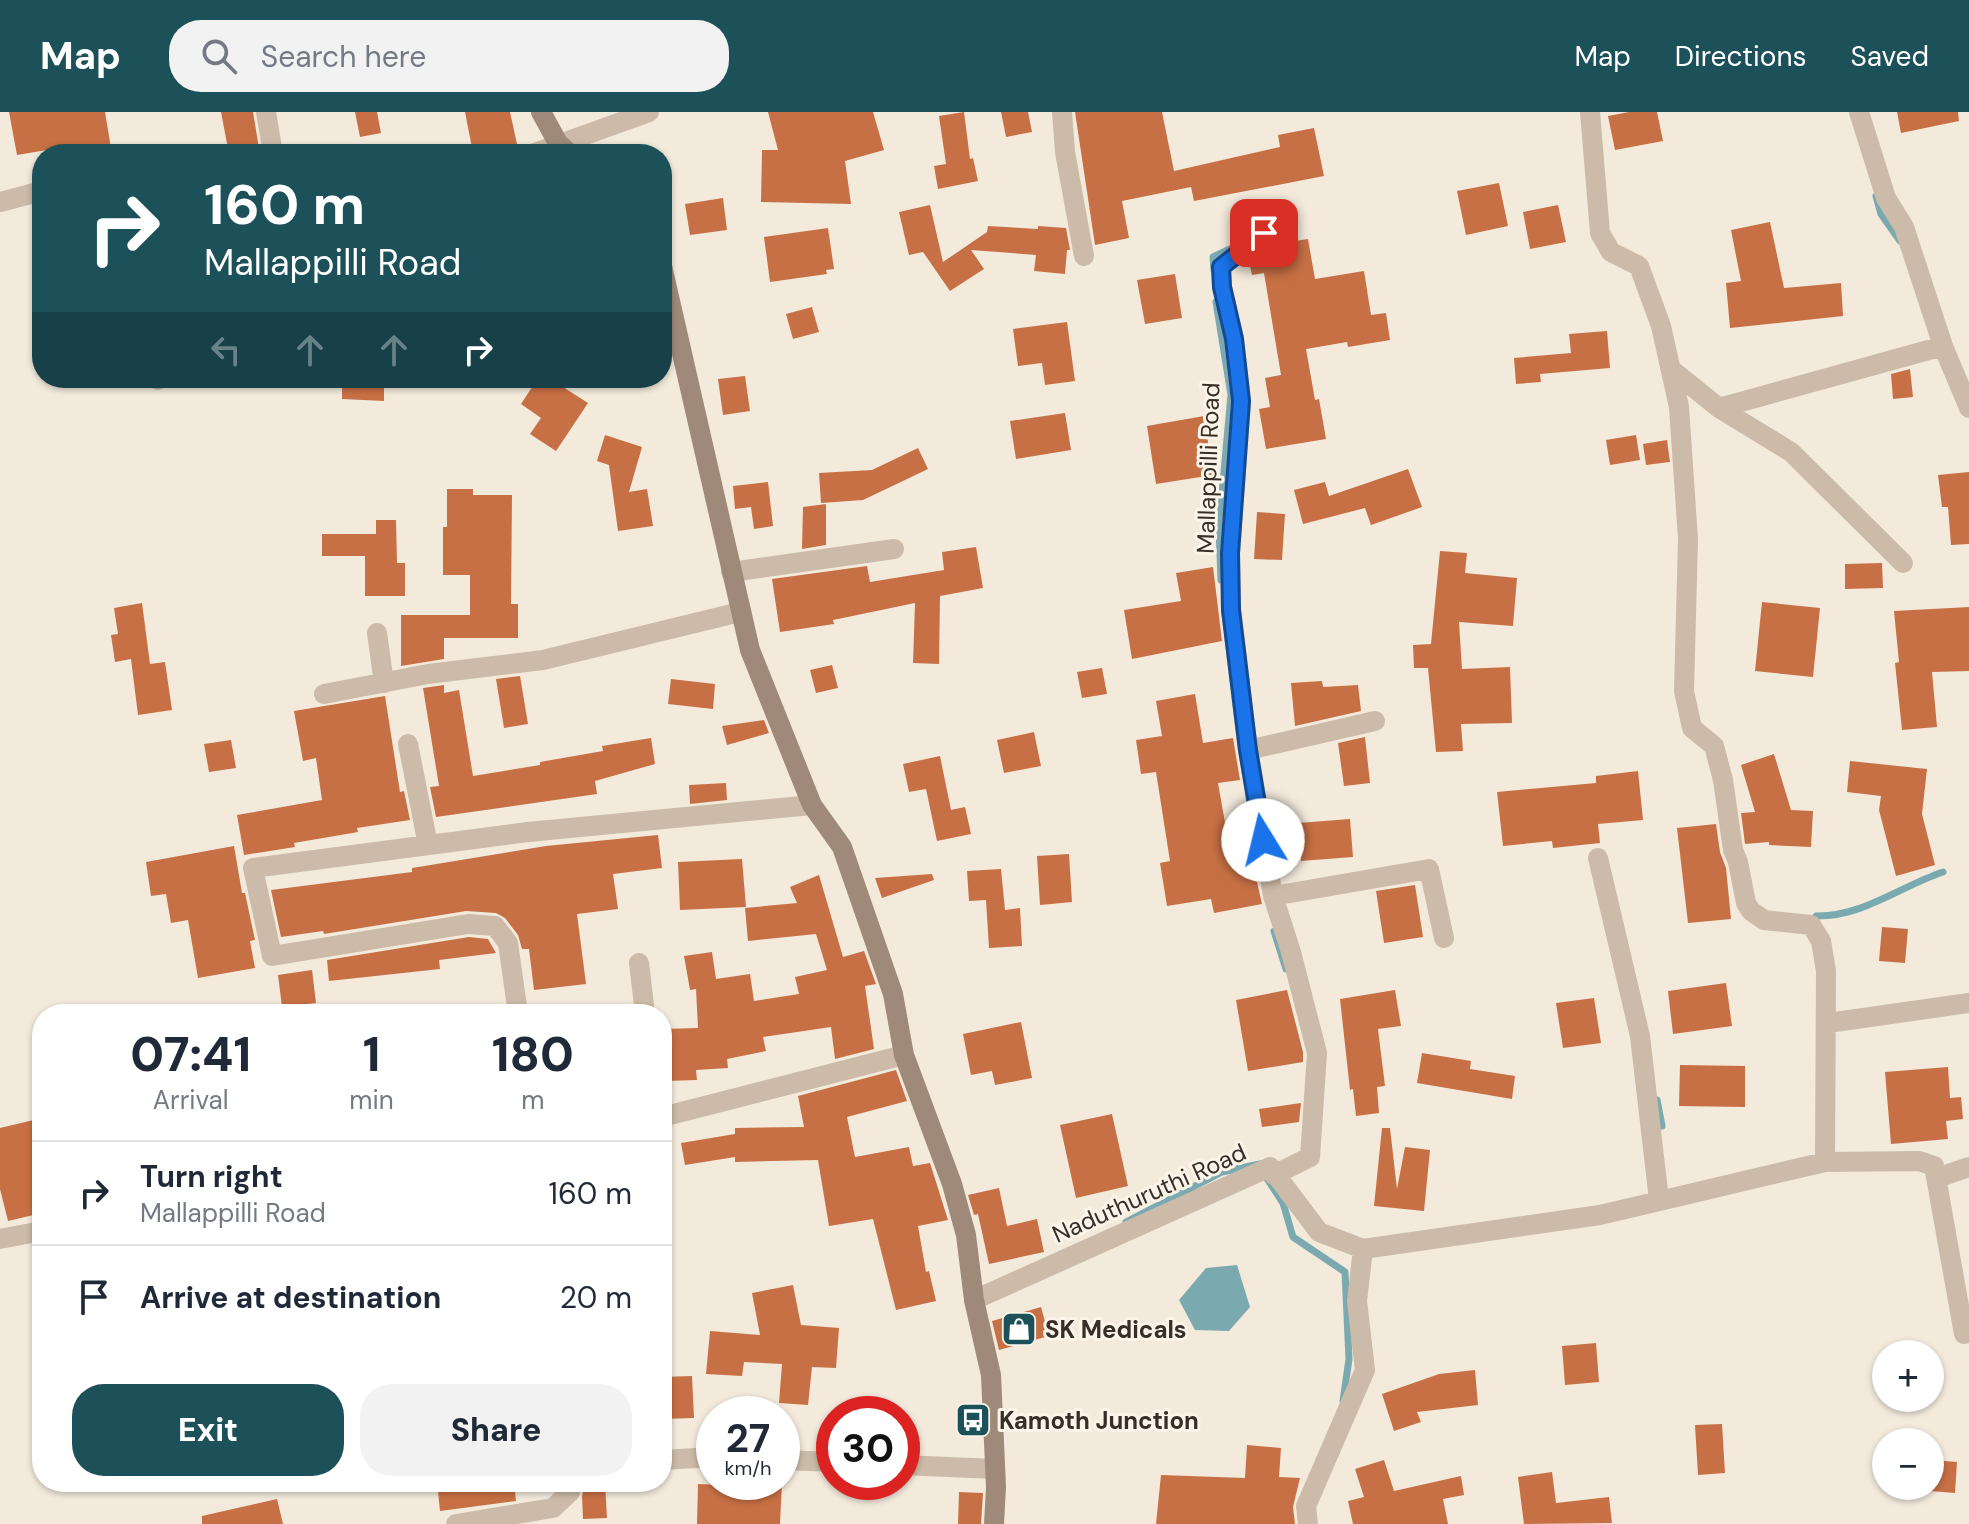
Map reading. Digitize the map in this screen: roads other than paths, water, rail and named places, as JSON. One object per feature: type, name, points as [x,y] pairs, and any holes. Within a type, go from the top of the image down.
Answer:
[{"type":"main road","points":[[541,112],[561,144]]},
{"type":"main road","points":[[672,310],[750,650],[812,805],[842,847],[893,994],[904,1055],[952,1184],[966,1235],[974,1300],[991,1375],[994,1524]]},
{"type":"street","points":[[266,112],[271,144]]},
{"type":"street","points":[[575,144],[649,112]]},
{"type":"street","points":[[1062,112],[1065,152],[1084,256]]},
{"type":"street","points":[[1590,112],[1600,233],[1611,252],[1639,266],[1661,326],[1679,407],[1687,525],[1684,691],[1692,728],[1714,746],[1746,903],[1764,920],[1811,925],[1821,941],[1826,971],[1828,1023],[1825,1162]]},
{"type":"street","points":[[1859,112],[1886,198],[1904,227],[1943,346],[1969,408]]},
{"type":"street","points":[[0,202],[32,194]]},
{"type":"street","name":"Mallappilli Road","points":[[1264,233],[1221,267],[1241,401],[1230,553],[1231,596],[1248,750],[1273,896],[1317,1053],[1305,1160],[1274,1175]]},
{"type":"street","points":[[1719,408],[1943,346]]},
{"type":"street","points":[[1672,370],[1719,408],[1791,452],[1903,563]]},
{"type":"street","points":[[731,572],[894,549]]},
{"type":"street","points":[[324,694],[428,674],[543,660],[740,612]]},
{"type":"street","points":[[377,633],[384,683]]},
{"type":"street","points":[[1248,750],[1375,721]]},
{"type":"street","points":[[408,744],[428,845]]},
{"type":"street","points":[[517,1004],[508,943],[495,926],[468,924],[272,956],[253,868],[543,830],[812,805]]},
{"type":"street","points":[[1598,858],[1640,1036],[1659,1200]]},
{"type":"street","points":[[1273,896],[1429,869],[1444,938]]},
{"type":"street","points":[[639,963],[644,1004]]},
{"type":"street","points":[[1828,1023],[1969,1003]]},
{"type":"street","points":[[672,1114],[904,1055]]},
{"type":"street","points":[[1308,1524],[1306,1506],[1365,1370],[1357,1301],[1363,1249],[1600,1215],[1825,1162],[1919,1161],[1934,1166],[1964,1334]]},
{"type":"street","name":"Naduthuruthi Road","points":[[974,1300],[1270,1167],[1319,1232],[1363,1249]]},
{"type":"street","points":[[1937,1178],[1969,1167]]},
{"type":"street","points":[[0,1239],[32,1233]]},
{"type":"street","points":[[672,1459],[696,1458]]},
{"type":"street","points":[[920,1466],[995,1469]]},
{"type":"street","points":[[456,1524],[553,1508],[570,1492]]},
{"type":"water","points":[[1237,1265],[1250,1307],[1229,1331],[1195,1330],[1179,1300],[1206,1268]]},
{"type":"waterway","points":[[1876,196],[1881,214],[1900,241]]},
{"type":"waterway","points":[[1214,270],[1213,257],[1230,249]]},
{"type":"waterway","points":[[1216,302],[1231,395],[1219,527],[1221,580]]},
{"type":"waterway","points":[[1249,814],[1254,845]]},
{"type":"waterway","points":[[1813,922],[1816,916],[1849,912],[1943,872]]},
{"type":"waterway","points":[[1274,931],[1286,969]]},
{"type":"waterway","points":[[1657,1100],[1662,1126]]},
{"type":"waterway","points":[[1126,1222],[1222,1172],[1260,1164]]},
{"type":"waterway","points":[[1266,1177],[1283,1203],[1293,1237],[1345,1272],[1349,1359],[1343,1401]]},
{"type":"place","name":"SK Medicals","points":[[1019,1329]]},
{"type":"place","name":"Kamoth Junction","points":[[973,1420]]}]
